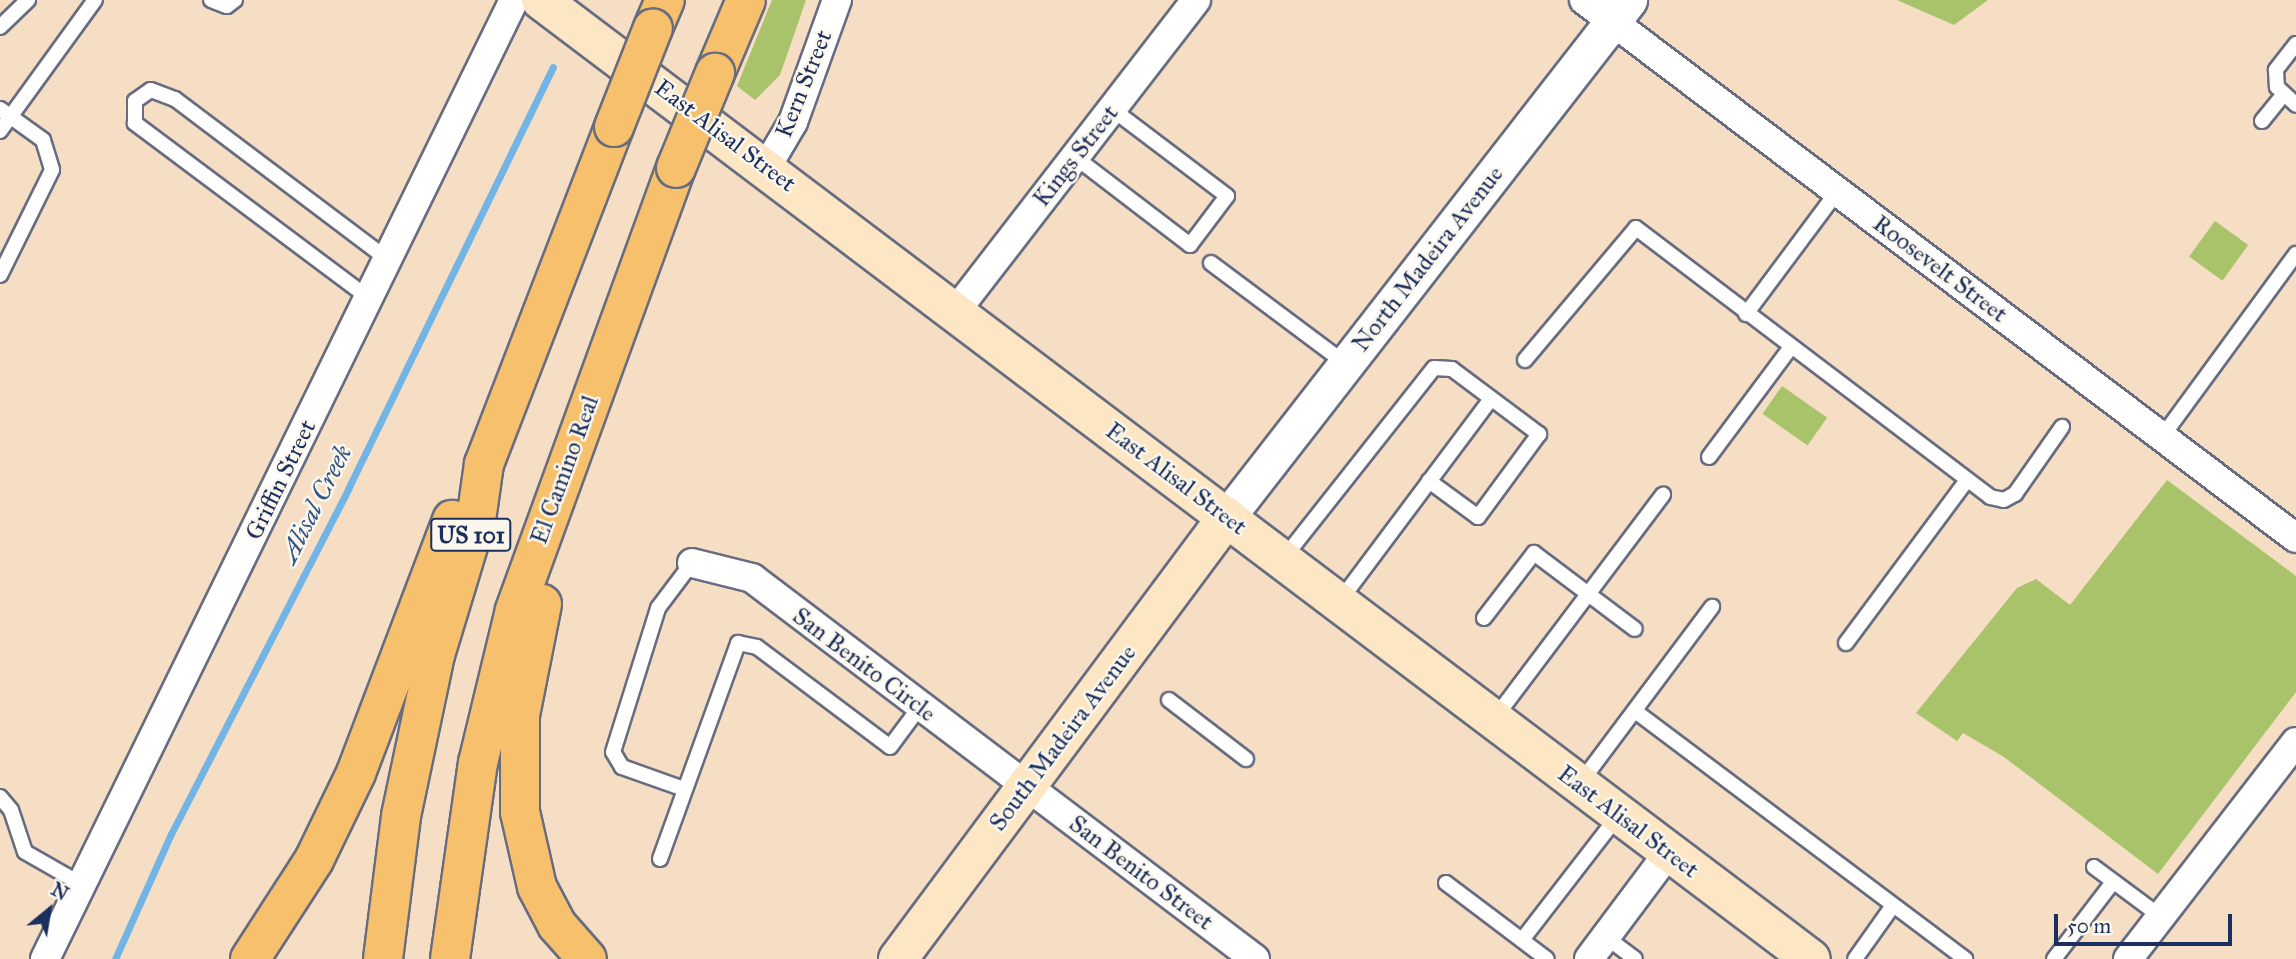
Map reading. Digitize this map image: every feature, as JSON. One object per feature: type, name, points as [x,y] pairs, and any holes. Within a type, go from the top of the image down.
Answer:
[{"type":"highway","name":"El Camino Real","points":[[450,959],[467,823],[492,697],[515,610],[676,168],[747,0]]},
{"type":"highway","name":"US 101","points":[[383,959],[401,816],[435,655],[476,520],[484,464],[659,14]]},
{"type":"highway","points":[[250,959],[314,860],[356,773],[452,519],[484,464]]},
{"type":"highway","points":[[561,483],[554,557],[520,715],[518,786],[524,842],[537,887],[557,925],[587,959]]},
{"type":"main road","name":"East Alisal Street","points":[[541,0],[767,166],[1338,603],[1670,852],[1795,955]]},
{"type":"main road","name":"South Madeira Avenue","points":[[898,959],[1227,517]]},
{"type":"street","name":"Griffin Street","points":[[45,959],[514,0]]},
{"type":"street","name":"Kern Street","points":[[767,166],[793,122],[838,0]]},
{"type":"street","name":"Kings Street","points":[[956,312],[1196,0]]},
{"type":"street","name":"Roosevelt Street","points":[[1584,0],[1621,11],[1837,192],[2296,538]]},
{"type":"street","name":"North Madeira Avenue","points":[[1227,517],[1621,11]]},
{"type":"street","name":"San Benito Circle","points":[[692,563],[752,578],[1027,788]]},
{"type":"street","points":[[2128,959],[2296,742]]},
{"type":"street","name":"San Benito Street","points":[[1027,788],[1255,959]]},
{"type":"street","points":[[1597,948],[1670,852]]},
{"type":"lane","points":[[0,27],[28,0]]},
{"type":"lane","points":[[0,131],[6,113],[95,0]]},
{"type":"lane","points":[[211,0],[227,6],[235,0]]},
{"type":"lane","points":[[2296,44],[2276,70],[2277,87],[2296,105]]},
{"type":"lane","points":[[370,299],[135,123],[135,101],[151,90],[174,99],[389,260]]},
{"type":"lane","points":[[2262,121],[2283,95]]},
{"type":"lane","points":[[1075,157],[1190,245],[1227,197],[1112,109]]},
{"type":"lane","points":[[0,275],[52,170],[43,140],[6,113]]},
{"type":"lane","points":[[1746,314],[1837,192]]},
{"type":"lane","points":[[1525,360],[1636,228],[1990,497],[2004,500],[2015,494],[2063,427]]},
{"type":"lane","points":[[2162,437],[2296,254]]},
{"type":"lane","points":[[1211,263],[1346,364]]},
{"type":"lane","points":[[1709,457],[1791,347]]},
{"type":"lane","points":[[1283,560],[1427,373],[1434,368],[1452,369],[1539,434],[1478,517],[1429,481]]},
{"type":"lane","points":[[1338,603],[1492,399]]},
{"type":"lane","points":[[1846,643],[1967,480]]},
{"type":"lane","points":[[1493,720],[1663,495]]},
{"type":"lane","points":[[1484,618],[1534,553],[1635,629]]},
{"type":"lane","points":[[684,789],[622,767],[613,752],[658,608],[692,563]]},
{"type":"lane","points":[[1579,785],[1713,607]]},
{"type":"lane","points":[[660,859],[738,643],[757,647],[890,747],[919,708]]},
{"type":"lane","points":[[1169,700],[1246,759]]},
{"type":"lane","points":[[1635,711],[1892,907],[1965,959]]},
{"type":"lane","points":[[0,797],[11,810],[25,852],[81,884]]},
{"type":"lane","points":[[1522,940],[1619,815]]},
{"type":"lane","points":[[2094,867],[2161,918]]},
{"type":"lane","points":[[2054,959],[2113,882]]},
{"type":"lane","points":[[1446,883],[1548,959]]},
{"type":"lane","points":[[1856,959],[1892,907]]},
{"type":"lane","points":[[1597,948],[1635,959]]},
{"type":"green space","points":[[772,0],[806,0],[780,75],[755,100],[737,86]]},
{"type":"green space","points":[[1897,0],[1988,0],[1954,25]]},
{"type":"green space","points":[[2215,221],[2248,245],[2222,281],[2189,257]]},
{"type":"green space","points":[[1782,386],[1827,418],[1808,445],[1762,414]]},
{"type":"green space","points":[[2167,480],[2296,576],[2296,692],[2158,874],[2004,757],[1963,733],[1957,741],[1916,713],[2017,588],[2036,579],[2070,605]]},
{"type":"waterway","name":"Alisal Creek","points":[[115,959],[171,834],[348,489],[553,67]]}]
